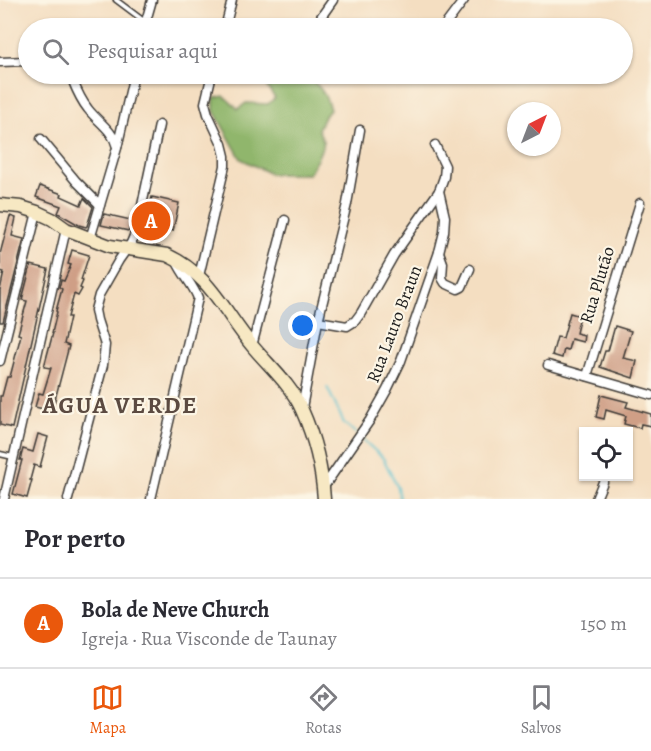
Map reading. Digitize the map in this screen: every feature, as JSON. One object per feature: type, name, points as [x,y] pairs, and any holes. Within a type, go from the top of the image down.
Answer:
[{"type":"main road","points":[[0,205],[21,207],[37,212],[66,229],[110,246],[175,259],[199,276],[219,299],[252,346],[281,378],[302,409],[316,453],[324,494]]},
{"type":"street","points":[[147,18],[152,0]]},
{"type":"street","points":[[228,18],[232,0]]},
{"type":"street","points":[[321,18],[333,0]]},
{"type":"street","points":[[450,18],[464,0]]},
{"type":"street","points":[[0,62],[18,62]]},
{"type":"street","points":[[75,84],[82,100],[114,138],[117,148]]},
{"type":"street","points":[[90,238],[117,148],[132,84]]},
{"type":"street","points":[[199,276],[225,166],[222,144],[205,103],[210,84]]},
{"type":"street","points":[[68,499],[103,365],[105,345],[95,310],[99,295],[127,250],[137,229],[159,125]]},
{"type":"street","points":[[302,409],[318,321],[347,204],[360,130]]},
{"type":"street","points":[[41,139],[76,181],[100,205]]},
{"type":"street","points":[[318,321],[347,326],[355,321],[394,255],[439,191],[445,166],[435,145]]},
{"type":"street","name":"Rua Lauro Braun","points":[[324,494],[370,420],[401,361],[439,252],[444,231],[446,217],[439,191]]},
{"type":"street","name":"Rua Plutão","points":[[587,376],[640,203]]},
{"type":"street","points":[[0,361],[37,212]]},
{"type":"street","points":[[252,346],[285,220]]},
{"type":"street","points":[[4,499],[66,229]]},
{"type":"street","points":[[439,252],[443,263],[442,278],[445,283],[458,289],[462,287],[470,269]]},
{"type":"street","points":[[151,499],[198,298],[196,291],[180,270],[175,259]]},
{"type":"street","points":[[548,365],[651,395]]},
{"type":"street","points":[[596,499],[603,482]]},
{"type":"lane","points":[[116,0],[137,18]]},
{"type":"lane","points":[[0,454],[14,457]]},
{"type":"green space","points":[[265,84],[317,84],[328,102],[330,110],[318,129],[324,142],[309,174],[271,174],[241,159],[214,111],[214,98],[224,96],[238,109],[246,103],[268,104],[275,98]]},
{"type":"building","points":[[40,186],[62,194],[61,196],[81,205],[84,198],[93,207],[87,226],[79,225],[58,213],[61,206],[36,197]]},
{"type":"building","points":[[152,197],[179,203],[173,231],[145,226]]},
{"type":"building","points":[[104,214],[131,220],[129,231],[101,225]]},
{"type":"building","points":[[10,216],[16,218],[12,236],[24,239],[3,322],[0,322],[0,290],[4,272],[0,271],[0,254]]},
{"type":"building","points":[[72,250],[89,255],[81,280],[83,281],[80,288],[82,289],[78,296],[74,294],[68,317],[70,317],[64,344],[69,346],[52,411],[35,407],[39,393],[43,394],[51,368],[44,367],[62,289],[59,287],[71,265],[68,264]]},
{"type":"building","points":[[31,265],[48,269],[12,428],[0,425],[0,396],[2,396],[7,377],[10,377],[21,335],[18,334],[27,301],[22,300]]},
{"type":"building","points":[[570,313],[580,316],[576,333],[584,335],[583,342],[571,339],[568,350],[564,349],[562,358],[552,355],[557,337],[563,338]]},
{"type":"building","points":[[615,326],[631,331],[623,358],[637,361],[633,378],[600,367],[605,351],[608,351]]},
{"type":"building","points":[[601,395],[628,402],[626,407],[651,414],[651,426],[641,424],[640,428],[624,424],[626,416],[606,410],[604,419],[596,417]]},
{"type":"building","points":[[38,434],[48,437],[40,467],[34,465],[27,498],[13,494],[23,449],[33,452]]},
{"type":"waterway","points":[[327,387],[344,423],[357,434]]},
{"type":"waterway","points":[[361,438],[383,458],[398,488],[400,499]]},
{"type":"place","name":"Bola de Neve Church","points":[[151,221]]},
{"type":"district","name":"ÁGUA VERDE","points":[[120,405]]}]
